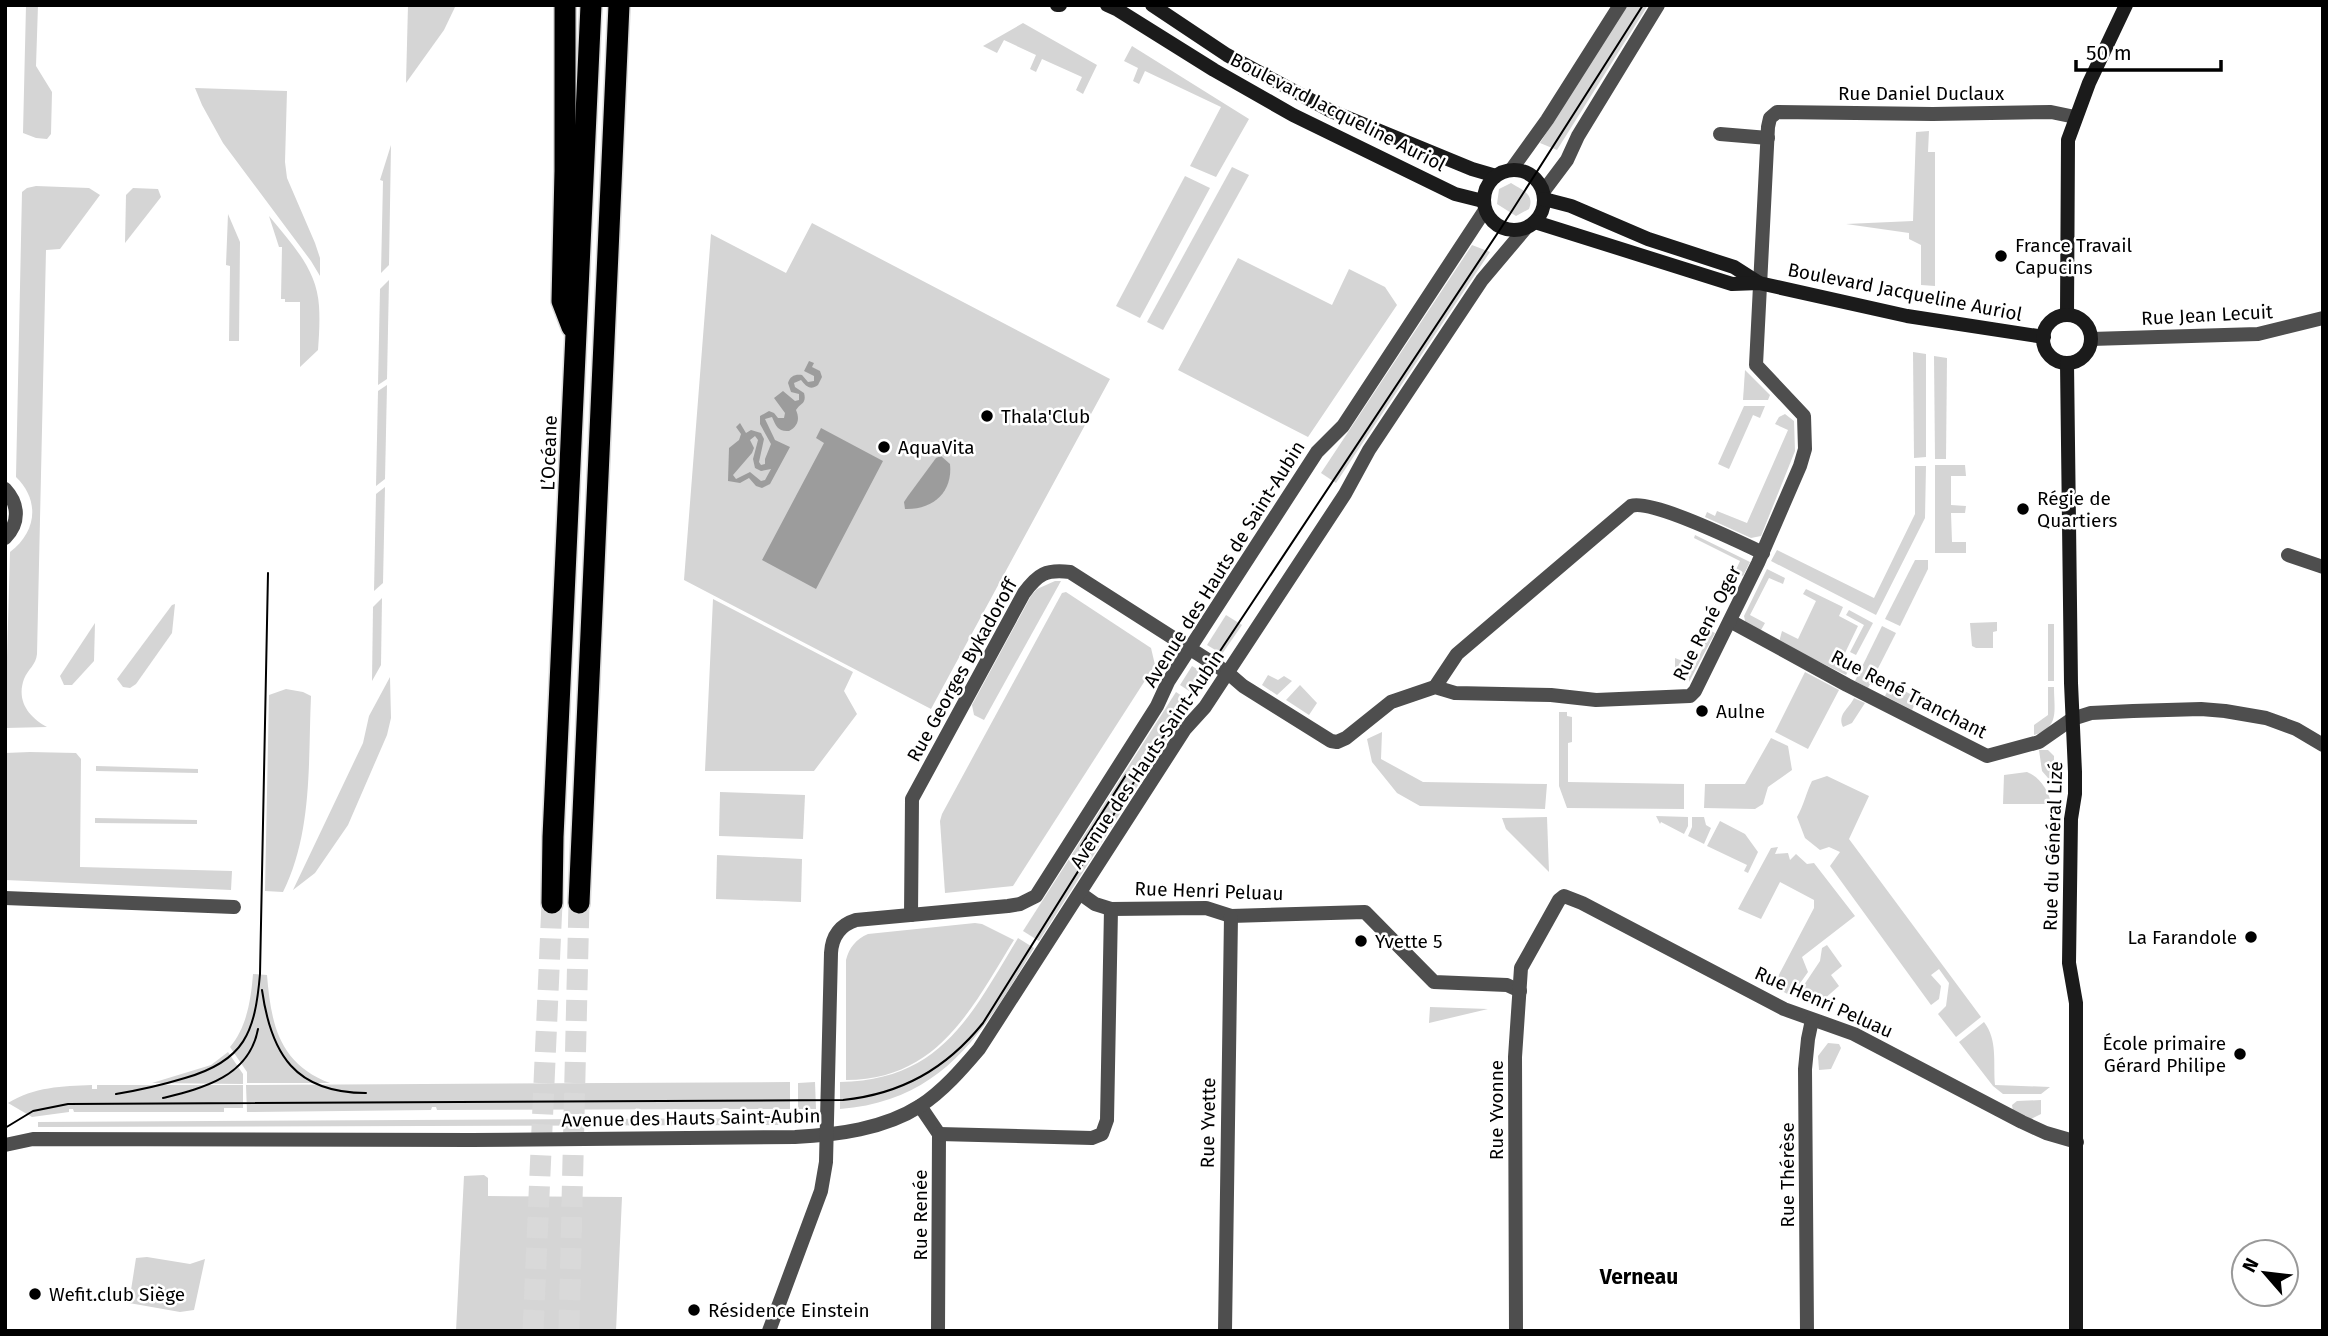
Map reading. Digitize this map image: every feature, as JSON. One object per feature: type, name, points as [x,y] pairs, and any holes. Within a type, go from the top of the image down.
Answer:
[{"type":"highway","points":[[565,5],[562,300],[576,337]]},
{"type":"highway","name":"L’Océane","points":[[552,903],[591,5]]},
{"type":"highway","points":[[579,903],[619,5]]},
{"type":"main road","name":"Boulevard Jacqueline Auriol","points":[[1107,5],[1293,115],[1484,206]]},
{"type":"main road","name":"Boulevard Jacqueline Auriol","points":[[1153,5],[1227,55],[1331,111],[1472,169],[1496,176]]},
{"type":"main road","points":[[2067,315],[2068,140],[2075,117],[2126,5]]},
{"type":"main road","points":[[1511,170],[1530,175],[1543,195],[1542,211],[1530,225],[1509,230],[1493,222],[1484,206],[1487,187],[1496,176],[1511,170]]},
{"type":"main road","name":"Boulevard Jacqueline Auriol","points":[[1543,195],[1648,239],[1734,267],[1759,283]]},
{"type":"main road","name":"Boulevard Jacqueline Auriol","points":[[1530,225],[1732,284],[1759,283],[1907,316],[2044,337]]},
{"type":"main road","points":[[2067,315],[2081,319],[2087,325],[2091,340],[2081,358],[2067,363],[2048,352],[2044,337],[2048,324],[2067,315]]},
{"type":"main road","name":"Rue du Général Lizé","points":[[2067,363],[2075,783],[2071,819],[2069,963],[2076,1003],[2076,1331]]},
{"type":"street","points":[[1511,170],[1547,120],[1620,5]]},
{"type":"street","points":[[1543,195],[1567,160],[1578,136],[1658,5]]},
{"type":"street","name":"Rue Daniel Duclaux","points":[[1768,138],[1770,118],[1776,112],[2051,112],[2075,117]]},
{"type":"street","points":[[1720,134],[1768,138],[1756,365],[1804,416],[1805,449],[1800,466],[1763,552]]},
{"type":"street","name":"Avenue des Hauts de Saint-Aubin","points":[[911,915],[1020,904],[1036,895],[1157,706],[1168,682],[1317,452],[1343,426],[1484,206]]},
{"type":"street","name":"Avenue des Hauts Saint-Aubin","points":[[5,1145],[33,1139],[472,1140],[827,1136],[884,1123],[920,1106],[954,1078],[979,1049],[1185,729],[1205,707],[1228,673],[1345,494],[1369,450],[1482,280],[1530,225]]},
{"type":"street","name":"Rue Jean Lecuit","points":[[2091,340],[2258,334],[2282,330],[2323,317]]},
{"type":"street","points":[[5,489],[14,502],[16,514],[14,526],[5,538]]},
{"type":"street","name":"Rue René Oger","points":[[1228,673],[1243,686],[1323,738],[1337,742],[1346,738],[1391,702],[1435,687],[1455,693],[1551,695],[1596,700],[1685,698],[1695,691],[1763,552],[1695,522],[1643,504],[1631,506],[1457,654],[1435,687]]},
{"type":"street","points":[[2288,555],[2323,567]]},
{"type":"street","name":"Rue Georges Bykadoroff","points":[[911,915],[912,799],[1024,593],[1035,578],[1054,570],[1070,572],[1189,649]]},
{"type":"street","name":"Rue René Tranchant","points":[[1730,621],[1847,685],[1987,755],[2039,743],[2072,719]]},
{"type":"street","points":[[1189,649],[1228,673]]},
{"type":"street","points":[[2072,719],[2102,712],[2225,711],[2270,719],[2297,729],[2323,745]]},
{"type":"street","name":"Rue Henri Peluau","points":[[1081,894],[1095,904],[1111,909],[1206,908],[1231,916],[1365,912],[1434,982],[1507,985],[1520,991]]},
{"type":"street","name":"Rue Henri Peluau","points":[[1559,900],[1564,896],[1582,903],[1784,1009],[1854,1034],[2046,1133],[2077,1142]]},
{"type":"street","points":[[5,898],[233,906]]},
{"type":"street","name":"Rue Yvonne","points":[[1516,1331],[1515,1057],[1521,968],[1559,900]]},
{"type":"street","points":[[920,1106],[939,1134],[1092,1138],[1102,1134],[1107,1120],[1111,909]]},
{"type":"street","points":[[769,1331],[821,1191],[826,1161],[831,953],[834,937],[843,926],[856,920],[911,915]]},
{"type":"street","name":"Rue Yvette","points":[[1225,1331],[1231,916]]},
{"type":"street","name":"Rue Thérèse","points":[[1807,1331],[1805,1069],[1812,1020]]},
{"type":"street","name":"Rue Renée","points":[[938,1331],[939,1134]]},
{"type":"shaded area","points":[[26,5],[38,5],[36,66],[52,92],[51,134],[47,139],[23,133]]},
{"type":"shaded area","points":[[408,5],[456,5],[444,30],[406,83]]},
{"type":"shaded area","points":[[1626,5],[1648,5],[1557,150],[1540,143]]},
{"type":"shaded area","points":[[1023,23],[1097,65],[1083,94],[1076,90],[1082,77],[1042,59],[1036,72],[1030,69],[1036,55],[1004,40],[997,53],[983,46]]},
{"type":"shaded area","points":[[1132,46],[1249,119],[1216,177],[1190,166],[1221,107],[1145,71],[1139,84],[1133,81],[1138,68],[1124,61]]},
{"type":"shaded area","points":[[195,88],[287,91],[287,178],[315,243],[320,258],[320,276],[223,143]]},
{"type":"shaded area","points":[[1929,131],[1928,152],[1935,152],[1935,286],[1921,285],[1921,245],[1909,239],[1909,233],[1846,224],[1913,221],[1916,132]]},
{"type":"shaded area","points":[[391,145],[389,265],[381,273],[383,181],[380,180]]},
{"type":"shaded area","points":[[1232,167],[1249,175],[1163,330],[1147,322]]},
{"type":"shaded area","points":[[1185,176],[1210,188],[1140,318],[1116,306]]},
{"type":"shaded area","points":[[1511,183],[1526,193],[1530,200],[1529,209],[1516,216],[1497,204],[1499,189]]},
{"type":"shaded area","points":[[36,186],[89,188],[100,195],[60,249],[46,250],[37,654],[24,679],[22,694],[26,708],[47,727],[5,728],[10,552],[26,535],[32,516],[29,496],[16,477],[22,192]]},
{"type":"shaded area","points":[[133,188],[158,189],[161,197],[125,243],[126,195]]},
{"type":"shaded area","points":[[228,214],[240,242],[239,341],[229,341],[230,266],[226,265]]},
{"type":"shaded area","points":[[269,216],[302,257],[317,293],[318,350],[300,367],[300,302],[285,302],[285,299],[281,299],[282,247],[279,247]]},
{"type":"shaded area","name":"AquaVita","points":[[812,223],[1110,379],[931,709],[684,580],[711,234],[786,273]]},
{"type":"shaded area","points":[[1472,245],[1490,252],[1336,483],[1321,473]]},
{"type":"shaded area","points":[[1238,258],[1332,305],[1349,269],[1385,287],[1397,305],[1308,437],[1178,370]]},
{"type":"shaded area","points":[[389,280],[387,379],[378,385],[380,289]]},
{"type":"shaded area","points":[[1913,352],[1926,354],[1926,457],[1914,458]]},
{"type":"shaded area","points":[[1934,356],[1947,358],[1946,459],[1935,459]]},
{"type":"shaded area","points":[[809,361],[814,363],[812,367],[820,371],[822,377],[813,388],[806,386],[801,380],[794,383],[805,397],[796,410],[796,425],[789,431],[782,430],[776,426],[772,417],[765,419],[775,440],[790,447],[770,484],[762,488],[749,478],[740,483],[728,481],[729,448],[739,440],[741,434],[736,427],[740,423],[746,433],[751,430],[761,433],[764,439],[759,462],[761,465],[765,464],[771,444],[760,424],[760,416],[769,411],[778,418],[784,418],[785,413],[774,398],[783,391],[795,401],[799,400],[799,394],[791,392],[788,383],[791,377],[797,375],[802,375],[808,382],[814,381],[814,376],[804,371]],"holes":[[[755,436],[758,440],[753,459],[755,468],[761,471],[771,469],[765,480],[761,481],[750,472],[736,479],[733,475],[754,448],[750,440]]]},
{"type":"shaded area","points":[[1745,370],[1770,395],[1768,400],[1743,400]]},
{"type":"shaded area","points":[[387,385],[385,479],[376,486],[378,391]]},
{"type":"shaded area","points":[[1744,406],[1765,406],[1760,418],[1753,415],[1729,469],[1718,464]]},
{"type":"shaded area","points":[[1785,414],[1794,421],[1795,451],[1761,536],[1751,538],[1705,517],[1707,512],[1715,516],[1717,511],[1747,523],[1788,430],[1775,424],[1779,417]]},
{"type":"shaded area","points":[[821,428],[883,461],[816,589],[762,560],[824,443],[816,438]]},
{"type":"shaded area","points":[[941,456],[950,464],[948,483],[944,491],[932,503],[915,509],[905,509],[904,502],[908,496],[936,458]]},
{"type":"shaded area","points":[[1935,465],[1965,465],[1966,476],[1951,476],[1951,505],[1966,506],[1965,513],[1951,513],[1952,542],[1966,542],[1966,553],[1935,553]]},
{"type":"shaded area","points":[[1915,466],[1926,466],[1925,518],[1876,615],[1771,561],[1777,550],[1874,598],[1915,514]]},
{"type":"shaded area","points":[[385,487],[383,583],[374,591],[376,494]]},
{"type":"shaded area","points":[[1695,535],[1750,562],[1743,576],[1735,572],[1740,561],[1694,538]]},
{"type":"shaded area","points":[[1915,560],[1928,560],[1928,569],[1900,626],[1885,619]]},
{"type":"shaded area","points":[[1767,569],[1785,578],[1783,584],[1769,578],[1750,615],[1765,623],[1761,630],[1746,625],[1744,616]]},
{"type":"shaded area","points":[[1061,581],[984,720],[974,715],[972,705],[1031,596],[1037,589]]},
{"type":"shaded area","points":[[1806,589],[1843,607],[1839,616],[1858,626],[1844,655],[1854,660],[1846,675],[1779,642],[1782,631],[1798,639],[1816,601],[1803,594]]},
{"type":"shaded area","points":[[1066,592],[1151,648],[1155,665],[1013,886],[945,893],[940,821],[942,814],[1062,593]]},
{"type":"shaded area","points":[[382,598],[381,665],[372,681],[373,607]]},
{"type":"shaded area","points":[[713,599],[853,672],[844,691],[857,714],[814,771],[705,771]]},
{"type":"shaded area","points":[[175,604],[172,633],[136,684],[130,688],[123,687],[117,679]]},
{"type":"shaded area","points":[[1849,610],[1873,623],[1856,655],[1850,652],[1864,625],[1846,615]]},
{"type":"shaded area","points":[[1226,615],[1242,625],[1222,654],[1207,645]]},
{"type":"shaded area","points":[[1997,622],[1997,631],[1993,632],[1993,648],[1972,646],[1970,623]]},
{"type":"shaded area","points":[[95,623],[94,661],[72,685],[64,685],[60,676]]},
{"type":"shaded area","points":[[2048,624],[2054,624],[2054,681],[2048,681]]},
{"type":"shaded area","points":[[1882,626],[1896,633],[1868,688],[1855,681]]},
{"type":"shaded area","points":[[1709,630],[1715,633],[1689,682],[1689,670],[1675,669],[1675,658],[1695,666]]},
{"type":"shaded area","points":[[1192,666],[1208,676],[1195,695],[1180,685]]},
{"type":"shaded area","points":[[1805,672],[1839,690],[1808,749],[1775,732]]},
{"type":"shaded area","points":[[1268,675],[1278,680],[1284,676],[1292,681],[1277,695],[1262,685]]},
{"type":"shaded area","points":[[390,677],[391,718],[387,735],[348,825],[315,873],[293,890],[363,743],[369,716]]},
{"type":"shaded area","points":[[1881,679],[1918,698],[1912,710],[1885,696],[1888,690],[1878,685]]},
{"type":"shaded area","points":[[1300,685],[1317,703],[1309,715],[1286,700]]},
{"type":"shaded area","points":[[2048,687],[2054,687],[2054,717],[2048,728],[2034,735],[2034,725],[2048,715]]},
{"type":"shaded area","points":[[286,689],[311,696],[307,796],[300,845],[283,892],[265,891],[269,695]]},
{"type":"shaded area","points":[[1176,692],[1191,702],[1039,941],[1023,931]]},
{"type":"shaded area","points":[[1854,698],[1865,703],[1852,723],[1843,727],[1841,719]]},
{"type":"shaded area","points":[[1559,712],[1567,712],[1567,716],[1572,717],[1572,742],[1568,743],[1568,782],[1684,784],[1684,809],[1567,808],[1559,786]]},
{"type":"shaded area","points":[[1382,732],[1381,759],[1423,782],[1547,784],[1545,809],[1420,806],[1397,793],[1372,762],[1367,739]]},
{"type":"shaded area","points":[[1771,738],[1788,746],[1792,770],[1768,787],[1763,804],[1755,809],[1704,808],[1705,784],[1745,784]]},
{"type":"shaded area","points":[[2039,750],[2048,750],[2054,756],[2054,785],[2042,771]]},
{"type":"shaded area","points":[[5,753],[76,753],[81,759],[80,867],[232,871],[231,890],[5,880]]},
{"type":"shaded area","points":[[96,766],[198,769],[198,773],[96,771]]},
{"type":"shaded area","points":[[2027,772],[2043,785],[2051,804],[2003,804],[2004,775]]},
{"type":"shaded area","points":[[1827,776],[1869,796],[1849,839],[1981,1017],[1956,1037],[1938,1014],[1946,1006],[1949,983],[1939,969],[1931,975],[1941,986],[1939,999],[1931,1005],[1830,866],[1840,852],[1829,847],[1820,850],[1805,838],[1797,817],[1812,781]]},
{"type":"shaded area","points":[[720,792],[805,795],[803,839],[719,836]]},
{"type":"shaded area","points":[[1656,816],[1688,817],[1688,826],[1684,834],[1661,822],[1660,824]]},
{"type":"shaded area","points":[[1547,817],[1549,872],[1506,829],[1502,818]]},
{"type":"shaded area","points":[[1692,817],[1704,817],[1706,825],[1711,828],[1704,844],[1688,836]]},
{"type":"shaded area","points":[[95,818],[197,820],[197,824],[95,823]]},
{"type":"shaded area","points":[[1720,821],[1745,834],[1758,852],[1748,873],[1744,871],[1747,865],[1707,846]]},
{"type":"shaded area","points":[[1778,847],[1775,854],[1788,853],[1790,860],[1796,854],[1807,864],[1814,863],[1855,916],[1802,957],[1808,972],[1791,996],[1773,986],[1814,908],[1814,900],[1780,882],[1761,919],[1738,909],[1771,848]]},
{"type":"shaded area","points":[[717,855],[802,859],[801,902],[716,899]]},
{"type":"shaded area","points":[[975,923],[1014,940],[983,991],[949,1036],[929,1054],[905,1068],[878,1077],[846,1080],[846,960],[854,944],[868,934]]},
{"type":"shaded area","points":[[1018,938],[1034,948],[998,1006],[958,1056],[935,1076],[908,1092],[876,1103],[840,1109],[840,1082],[875,1078],[904,1069],[929,1056],[950,1038],[985,993]]},
{"type":"shaded area","points":[[1827,945],[1842,966],[1831,975],[1839,986],[1815,1007],[1796,997],[1820,961],[1822,948]]},
{"type":"shaded area","points":[[253,974],[267,975],[275,1026],[289,1053],[299,1065],[330,1083],[247,1083],[247,1072],[230,1047],[244,1022]]},
{"type":"shaded area","points":[[1430,1007],[1488,1009],[1429,1023]]},
{"type":"shaded area","points":[[1984,1022],[1993,1044],[1995,1085],[2050,1087],[2041,1094],[2003,1094],[1993,1086],[1959,1042]]},
{"type":"shaded area","points":[[1828,1043],[1839,1044],[1841,1048],[1831,1069],[1819,1070],[1818,1056]]},
{"type":"shaded area","points":[[228,1052],[243,1074],[243,1084],[152,1083],[211,1065]]},
{"type":"shaded area","points":[[790,1082],[790,1109],[437,1110],[432,1107],[431,1110],[247,1112],[246,1085]]},
{"type":"shaded area","points":[[815,1082],[816,1109],[798,1109],[798,1083]]},
{"type":"shaded area","points":[[92,1085],[92,1089],[97,1089],[97,1085],[243,1085],[243,1108],[224,1108],[224,1112],[74,1112],[69,1109],[69,1112],[32,1117],[8,1103],[38,1091]]},
{"type":"shaded area","points":[[2041,1100],[2041,1114],[2029,1120],[2013,1111],[2012,1105],[2017,1101]]},
{"type":"shaded area","points":[[784,1118],[783,1125],[38,1127],[38,1122]]},
{"type":"shaded area","points":[[484,1175],[488,1178],[488,1196],[622,1197],[616,1331],[456,1331],[464,1176]]},
{"type":"shaded area","points":[[147,1257],[190,1264],[205,1259],[194,1310],[180,1312],[129,1303],[136,1258]]},
{"type":"tunnel","points":[[533,1331],[552,903]]},
{"type":"tunnel","points":[[569,1331],[579,903]]},
{"type":"tram line","points":[[5,1128],[33,1111],[68,1104],[843,1100],[884,1092],[938,1066],[954,1054],[983,1023],[1151,755],[1501,228],[1643,5]]},
{"type":"tram line","points":[[116,1094],[185,1078],[221,1063],[234,1053],[243,1041],[255,1012],[260,974],[268,573]]},
{"type":"tram line","points":[[1081,846],[1126,775]]},
{"type":"tram line","points":[[262,990],[272,1033],[291,1066],[321,1086],[366,1093]]},
{"type":"tram line","points":[[163,1098],[208,1084],[235,1069],[245,1059],[258,1029]]},
{"type":"place","name":"France Travail Capucins","points":[[2001,256]]},
{"type":"place","name":"Thala'Club","points":[[987,416]]},
{"type":"place","name":"AquaVita","points":[[884,447]]},
{"type":"place","name":"Régie de Quartiers","points":[[2023,509]]},
{"type":"place","name":"Aulne","points":[[1702,711]]},
{"type":"place","name":"La Farandole","points":[[2251,937]]},
{"type":"place","name":"Yvette 5","points":[[1361,941]]},
{"type":"place","name":"École primaire Gérard Philipe","points":[[2240,1054]]},
{"type":"place","name":"Wefit.club Siège","points":[[35,1294]]},
{"type":"place","name":"Résidence Einstein","points":[[694,1310]]},
{"type":"district","name":"Verneau","points":[[1639,1277]]}]
